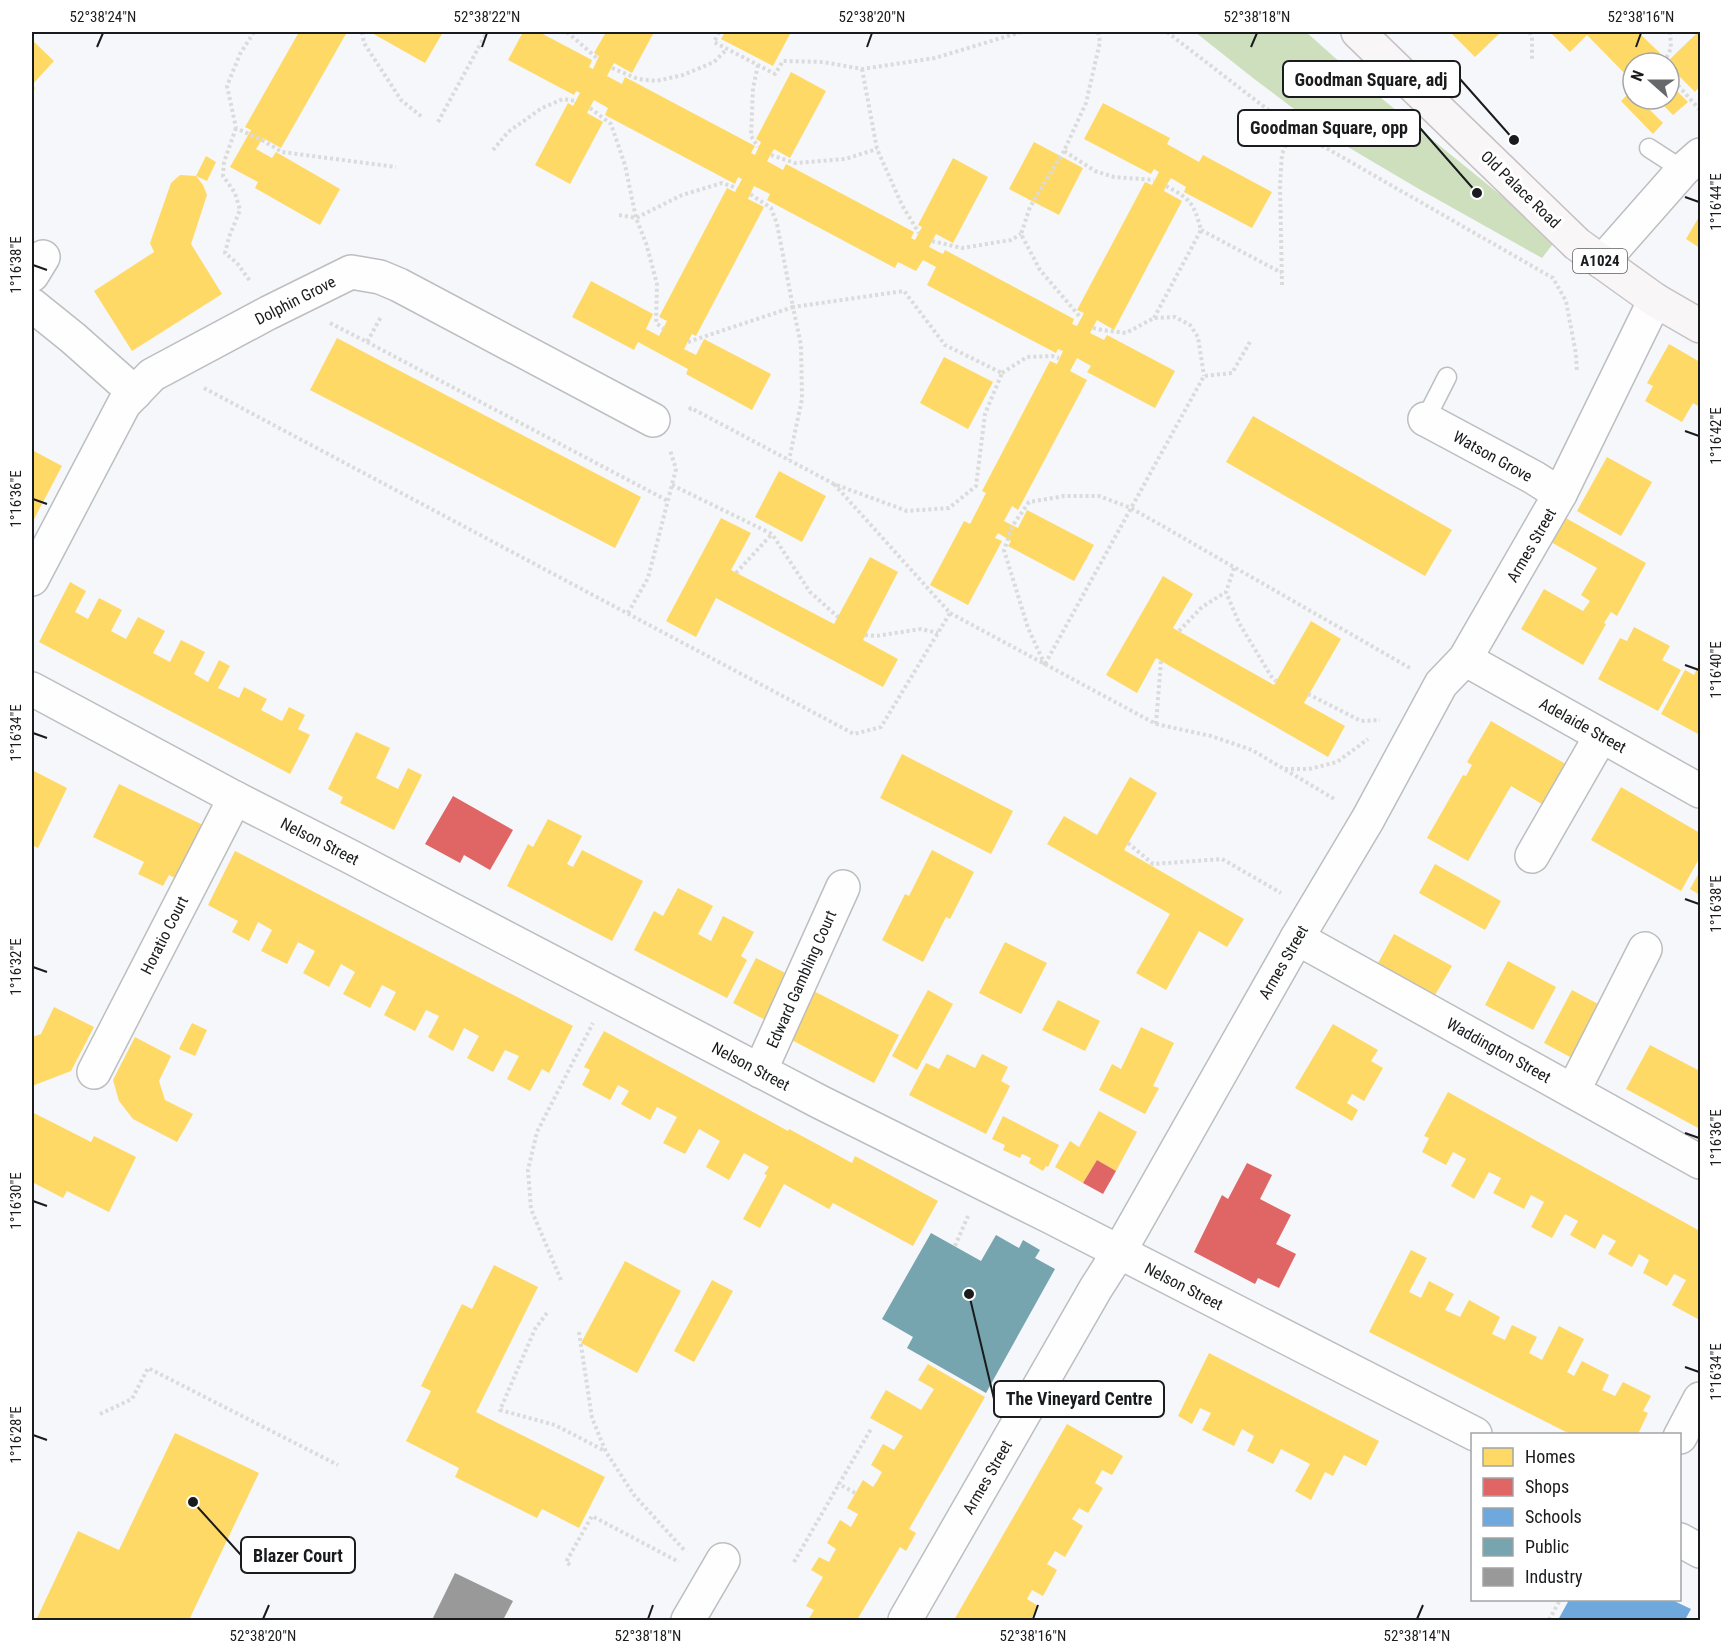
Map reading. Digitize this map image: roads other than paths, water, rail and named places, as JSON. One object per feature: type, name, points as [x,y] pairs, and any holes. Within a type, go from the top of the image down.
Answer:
[{"type":"main road","name":"Old Palace Road","points":[[1358,32],[1577,244],[1655,300],[1701,326]]},
{"type":"street","points":[[1602,262],[1692,162]]},
{"type":"street","name":"Dolphin Grove","points":[[32,579],[124,404],[152,375],[351,272],[380,277],[399,285],[659,427]]},
{"type":"street","name":"Armes Street","points":[[905,1620],[1119,1252],[1305,924],[1368,819],[1441,684],[1465,659],[1560,494],[1655,300]]},
{"type":"street","points":[[32,305],[135,393]]},
{"type":"street","name":"Watson Grove","points":[[1422,426],[1533,477],[1560,494]]},
{"type":"street","name":"Adelaide Street","points":[[1465,659],[1701,791]]},
{"type":"street","name":"Nelson Street","points":[[32,689],[235,798],[760,1071],[1473,1433]]},
{"type":"street","points":[[1532,856],[1601,736]]},
{"type":"street","name":"Horatio Court","points":[[94,1072],[235,798]]},
{"type":"street","name":"Edward Gambling Court","points":[[760,1071],[843,887]]},
{"type":"street","name":"Waddington Street","points":[[1305,924],[1572,1091],[1701,1162]]},
{"type":"street","points":[[1572,1091],[1645,949]]},
{"type":"street","points":[[1681,1435],[1701,1399]]},
{"type":"street","points":[[1681,1541],[1701,1551]]},
{"type":"street","points":[[687,1620],[708,1565]]},
{"type":"lane","points":[[1648,148],[1692,162]]},
{"type":"lane","name":"Watson Grove","points":[[1422,426],[1447,376]]},
{"type":"place","name":"Goodman Square, adj","points":[[1514,140]]},
{"type":"place","name":"Goodman Square, opp","points":[[1477,193]]},
{"type":"place","name":"The Vineyard Centre","points":[[969,1294]]},
{"type":"place","name":"Blazer Court","points":[[193,1502]]}]
